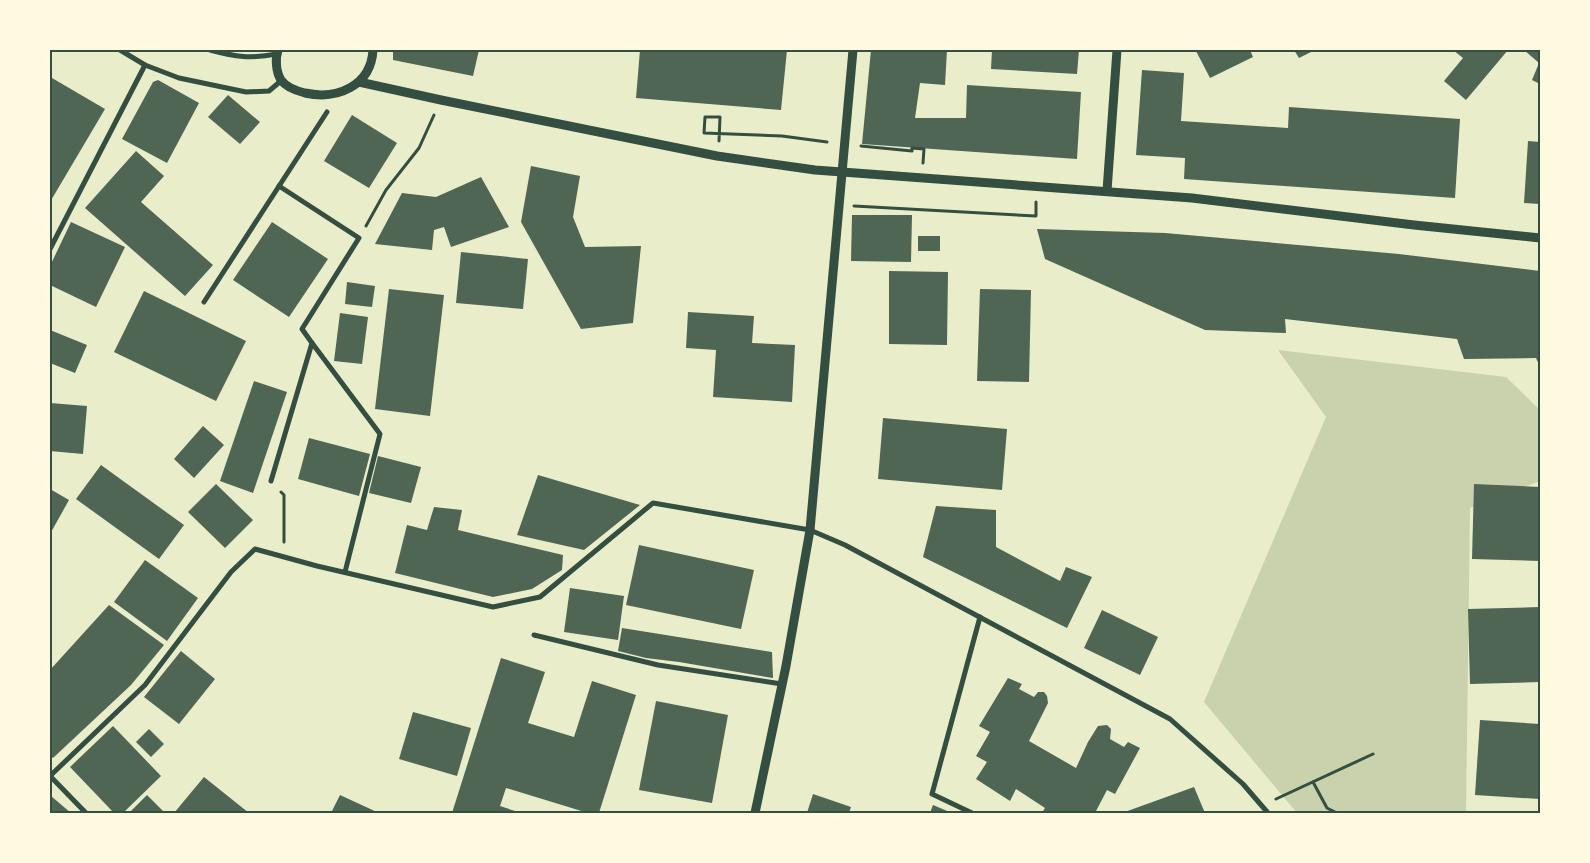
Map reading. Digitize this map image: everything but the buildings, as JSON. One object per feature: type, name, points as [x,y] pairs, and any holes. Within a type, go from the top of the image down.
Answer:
[{"type":"street","points":[[120,50],[145,65],[179,78],[246,92],[269,91],[282,80]]},
{"type":"street","points":[[210,50],[238,57],[259,58],[277,52],[277,67],[282,80],[289,87],[311,94],[335,94],[350,89],[359,82],[369,69],[373,50]]},
{"type":"street","points":[[755,813],[782,684],[810,530],[853,50]]},
{"type":"street","points":[[1107,191],[1117,50]]},
{"type":"street","points":[[50,248],[145,65]]},
{"type":"street","points":[[359,82],[717,156],[815,170],[1192,198],[1540,238]]},
{"type":"street","points":[[204,302],[326,112]]},
{"type":"street","points":[[279,186],[360,238],[302,329],[380,434],[345,572]]},
{"type":"street","points":[[271,481],[312,343]]},
{"type":"street","points":[[86,813],[50,776],[145,685],[231,572],[255,549],[493,607],[540,596],[653,503],[810,530],[845,545],[1170,719],[1243,784],[1268,813]]},
{"type":"street","points":[[972,813],[932,794],[980,617]]},
{"type":"street","points":[[534,635],[658,665],[782,684]]},
{"type":"path","points":[[360,238],[386,190],[419,148],[441,100]]},
{"type":"path","points":[[720,131],[720,117],[705,117],[704,133],[782,136],[844,149],[912,151],[912,148],[924,149]]},
{"type":"path","points":[[840,205],[1036,216],[1036,186]]},
{"type":"path","points":[[271,481],[284,495],[284,557]]},
{"type":"path","points":[[1262,806],[1372,754]]},
{"type":"path","points":[[1313,782],[1327,808],[1337,813]]},
{"type":"green space","points":[[1278,350],[1506,377],[1540,410],[1540,481],[1470,508],[1466,813],[1297,813],[1204,702],[1326,417]]}]
